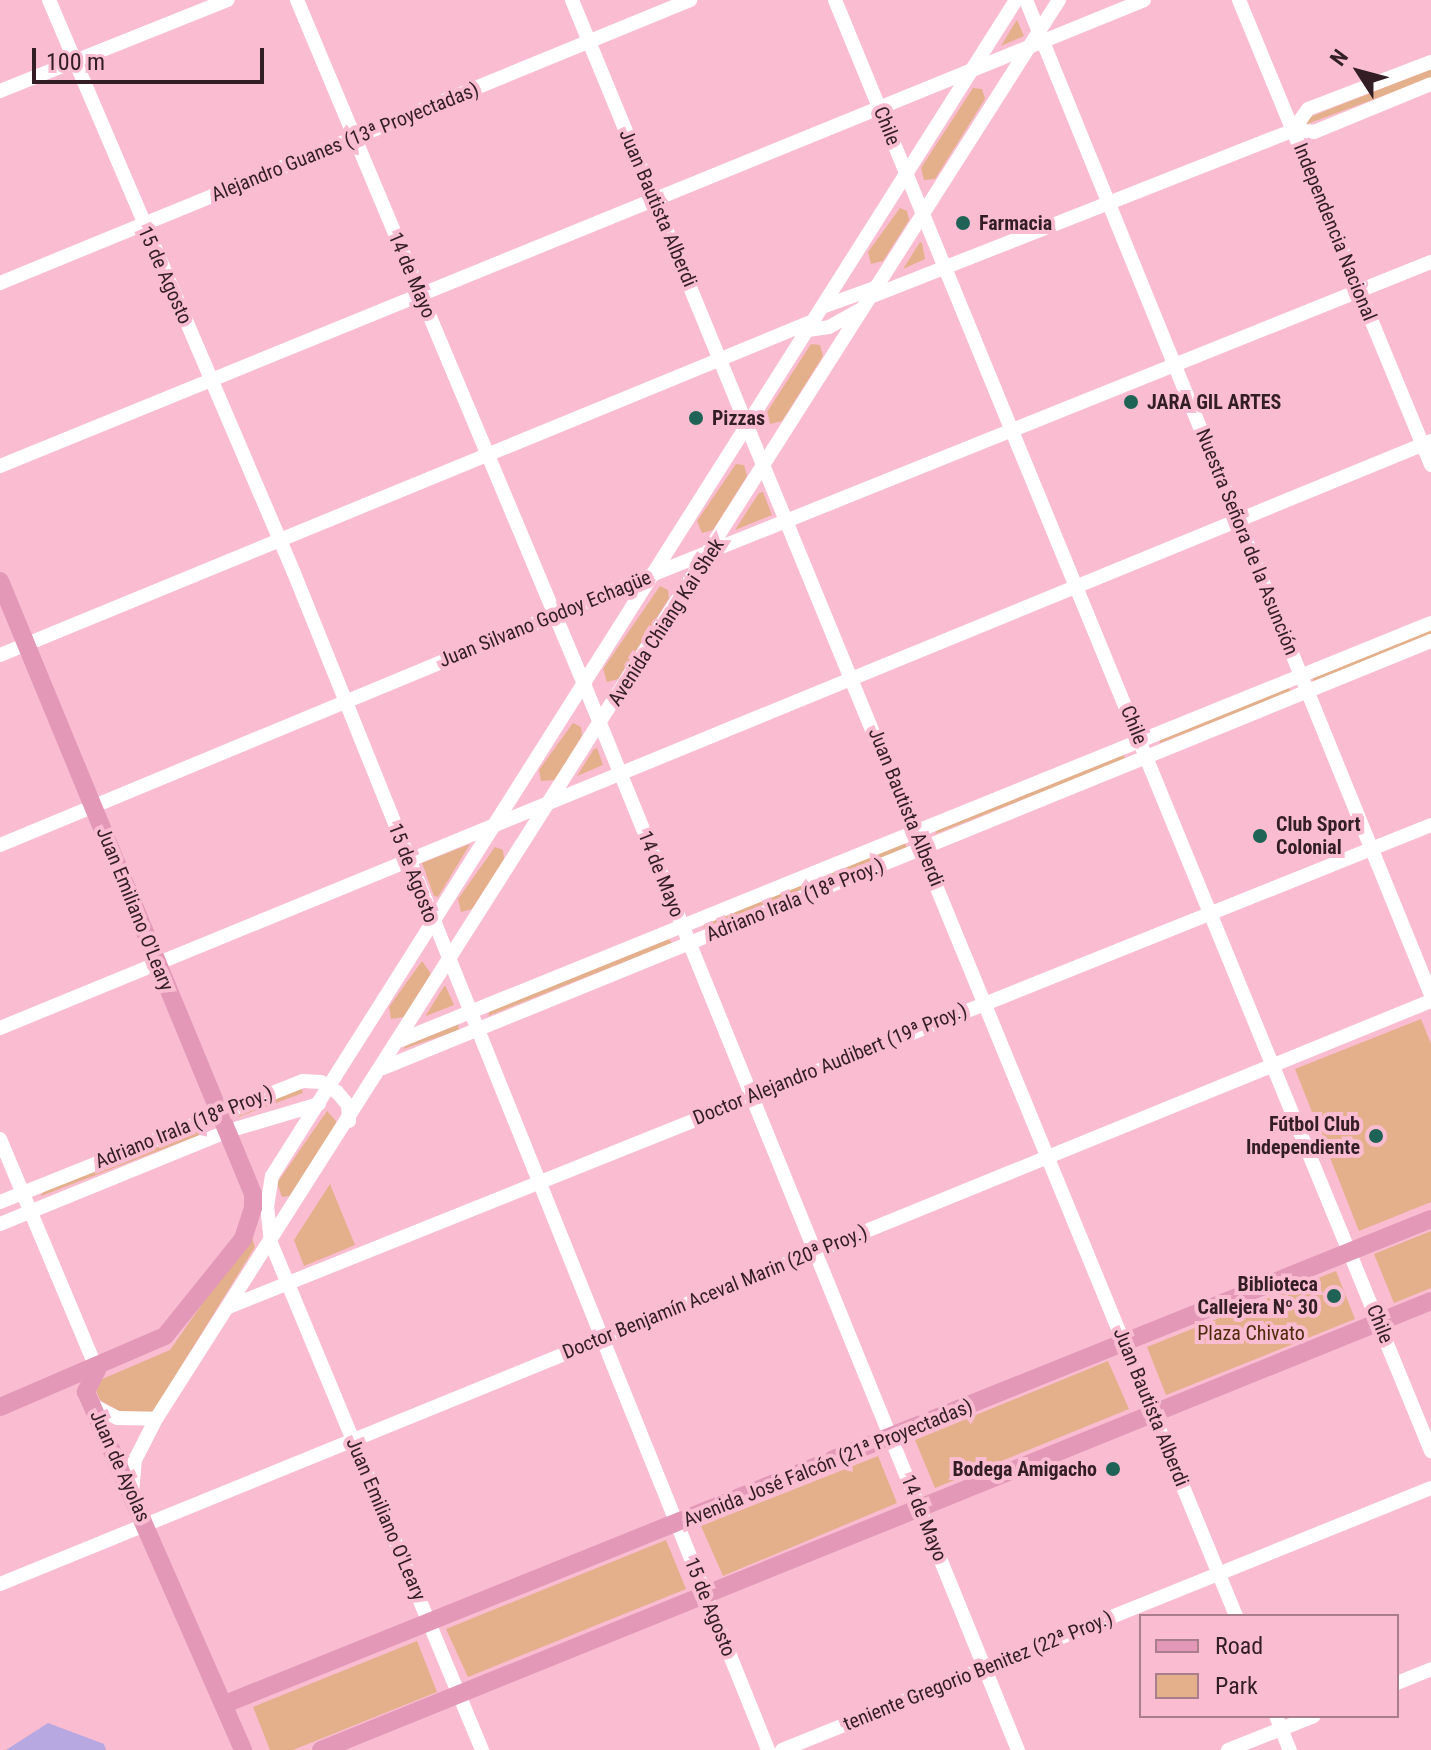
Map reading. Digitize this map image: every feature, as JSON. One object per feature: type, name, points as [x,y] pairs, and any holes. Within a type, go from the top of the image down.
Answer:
[{"type":"main road","name":"Juan Emiliano O'Leary","points":[[0,581],[253,1194],[243,1239],[184,1315],[165,1336],[97,1370]]},
{"type":"main road","name":"Avenida José Falcón (21ª Proyectadas)","points":[[225,1704],[1431,1219]]},
{"type":"main road","points":[[321,1750],[1431,1301]]},
{"type":"main road","points":[[0,1407],[97,1370]]},
{"type":"main road","name":"Juan de Ayolas","points":[[97,1370],[89,1399],[243,1750]]},
{"type":"main road","points":[[55,1386],[74,1384],[89,1399]]},
{"type":"street","name":"15 de Agosto","points":[[49,0],[142,225],[212,379],[279,540],[768,1750]]},
{"type":"street","points":[[0,91],[227,0]]},
{"type":"street","name":"14 de Mayo","points":[[297,0],[584,684],[1018,1750]]},
{"type":"street","name":"Juan Bautista Alberdi","points":[[572,0],[1235,1614]]},
{"type":"street","name":"Alejandro Guanes (13ª Proyectadas)","points":[[0,283],[690,0]]},
{"type":"street","name":"Chile","points":[[835,0],[1431,1451]]},
{"type":"street","name":"Avenida Chiang Kai Shek","points":[[271,1243],[267,1207],[272,1176],[1016,0]]},
{"type":"street","name":"Nuestra Señora de la Asunción","points":[[1026,0],[1038,38],[1109,203],[1431,998]]},
{"type":"street","name":"Avenida Chiang Kai Shek","points":[[132,1493],[135,1460],[156,1419],[711,553],[1038,38],[1059,0]]},
{"type":"street","points":[[0,466],[974,67],[1038,38],[1144,0]]},
{"type":"street","name":"Independencia Nacional","points":[[1239,0],[1359,291],[1427,443],[1431,465]]},
{"type":"street","points":[[1293,130],[1308,109],[1431,62]]},
{"type":"street","points":[[0,655],[813,320],[836,298],[875,295],[1293,130],[1314,132],[1431,84]]},
{"type":"street","name":"Juan Silvano Godoy Echagüe","points":[[0,845],[654,574],[1431,262]]},
{"type":"street","points":[[813,320],[849,319],[875,295]]},
{"type":"street","points":[[0,1028],[1427,443]]},
{"type":"street","name":"Adriano Irala (18ª Proy.)","points":[[400,1040],[1431,623]]},
{"type":"street","name":"Adriano Irala (18ª Proy.)","points":[[382,1069],[1431,641]]},
{"type":"street","name":"Doctor Alejandro Audibert (19ª Proy.)","points":[[231,1306],[985,1001],[1431,825]]},
{"type":"street","name":"Doctor Benjamín Aceval Marin (20ª Proy.)","points":[[0,1584],[1274,1065],[1431,998]]},
{"type":"street","name":"Adriano Irala (18ª Proy.)","points":[[0,1202],[303,1081],[329,1087]]},
{"type":"street","points":[[329,1087],[348,1105],[349,1121]]},
{"type":"street","name":"Adriano Irala (18ª Proy.)","points":[[0,1224],[225,1132],[319,1104]]},
{"type":"street","points":[[0,1139],[97,1370]]},
{"type":"street","name":"Juan Emiliano O'Leary","points":[[271,1243],[482,1750]]},
{"type":"street","points":[[89,1399],[117,1418],[156,1419]]},
{"type":"street","name":"teniente Gregorio Benitez (22ª Proy.)","points":[[782,1750],[1431,1488]]},
{"type":"street","points":[[1399,1682],[1431,1669]]},
{"type":"street","points":[[1228,1750],[1279,1722],[1302,1718]]},
{"type":"street","points":[[1279,1722],[1290,1750]]},
{"type":"green space","points":[[1016,21],[1024,36],[1001,46]]},
{"type":"green space","points":[[1431,69],[1431,78],[1307,124],[1310,117]]},
{"type":"green space","points":[[973,88],[982,89],[985,99],[935,179],[924,180],[921,168]]},
{"type":"green space","points":[[900,208],[907,211],[909,220],[883,261],[871,264],[868,252]]},
{"type":"green space","points":[[920,242],[925,259],[903,269]]},
{"type":"green space","points":[[811,344],[820,345],[823,356],[782,421],[770,424],[767,412]]},
{"type":"green space","points":[[736,464],[744,465],[747,476],[713,530],[702,533],[697,521]]},
{"type":"green space","points":[[763,492],[772,515],[735,530],[759,493]]},
{"type":"green space","points":[[660,586],[668,590],[669,598],[618,679],[607,682],[603,669]]},
{"type":"green space","points":[[1431,630],[1431,637],[1313,681],[1313,678]]},
{"type":"green space","points":[[1288,688],[1292,691],[1160,743],[1160,740]]},
{"type":"green space","points":[[573,723],[581,727],[582,736],[555,780],[541,781],[539,770]]},
{"type":"green space","points":[[597,748],[603,765],[577,776],[594,749]]},
{"type":"green space","points":[[1123,755],[1126,759],[935,834],[937,830]]},
{"type":"green space","points":[[904,843],[908,848],[703,928],[705,924]]},
{"type":"green space","points":[[470,844],[438,897],[434,896],[422,863]]},
{"type":"green space","points":[[495,847],[503,850],[504,859],[472,909],[461,912],[458,899]]},
{"type":"green space","points":[[669,939],[672,943],[488,1016],[490,1011]]},
{"type":"green space","points":[[422,961],[431,974],[404,1017],[391,1019],[389,1007]]},
{"type":"green space","points":[[445,985],[454,1005],[426,1016],[426,1015]]},
{"type":"green space","name":"Fútbol Club Independiente","points":[[1421,1019],[1431,1044],[1431,1202],[1359,1231],[1295,1069]]},
{"type":"green space","points":[[458,1024],[459,1030],[403,1049],[405,1046]]},
{"type":"green space","points":[[301,1087],[303,1093],[238,1117],[238,1114]]},
{"type":"green space","points":[[327,1111],[337,1122],[290,1196],[282,1197],[277,1183]]},
{"type":"green space","points":[[206,1128],[205,1133],[41,1196],[43,1192]]},
{"type":"green space","points":[[330,1184],[355,1245],[304,1266],[294,1240]]},
{"type":"green space","points":[[1431,1231],[1431,1288],[1394,1303],[1374,1254]]},
{"type":"green space","points":[[251,1234],[255,1247],[151,1415],[126,1415],[100,1400],[93,1383],[170,1350]]},
{"type":"green space","name":"Plaza Chivato","points":[[1336,1271],[1355,1319],[1166,1395],[1147,1347]]},
{"type":"green space","points":[[1108,1361],[1129,1409],[935,1488],[915,1440]]},
{"type":"green space","points":[[878,1456],[897,1503],[723,1576],[701,1526]]},
{"type":"green space","points":[[666,1540],[686,1589],[468,1677],[446,1629]]},
{"type":"green space","points":[[417,1641],[437,1692],[293,1750],[270,1750],[253,1707]]},
{"type":"shaded area","points":[[48,1723],[104,1744],[106,1750],[6,1750]]},
{"type":"place","name":"Farmacia","points":[[963,223]]},
{"type":"place","name":"JARA GIL ARTES","points":[[1131,402]]},
{"type":"place","name":"Pizzas","points":[[696,418]]},
{"type":"place","name":"Club Sport Colonial","points":[[1260,836]]},
{"type":"place","name":"Fútbol Club Independiente","points":[[1376,1136]]},
{"type":"place","name":"Biblioteca Callejera Nº 30","points":[[1334,1296]]},
{"type":"place","name":"Bodega Amigacho","points":[[1113,1469]]}]
